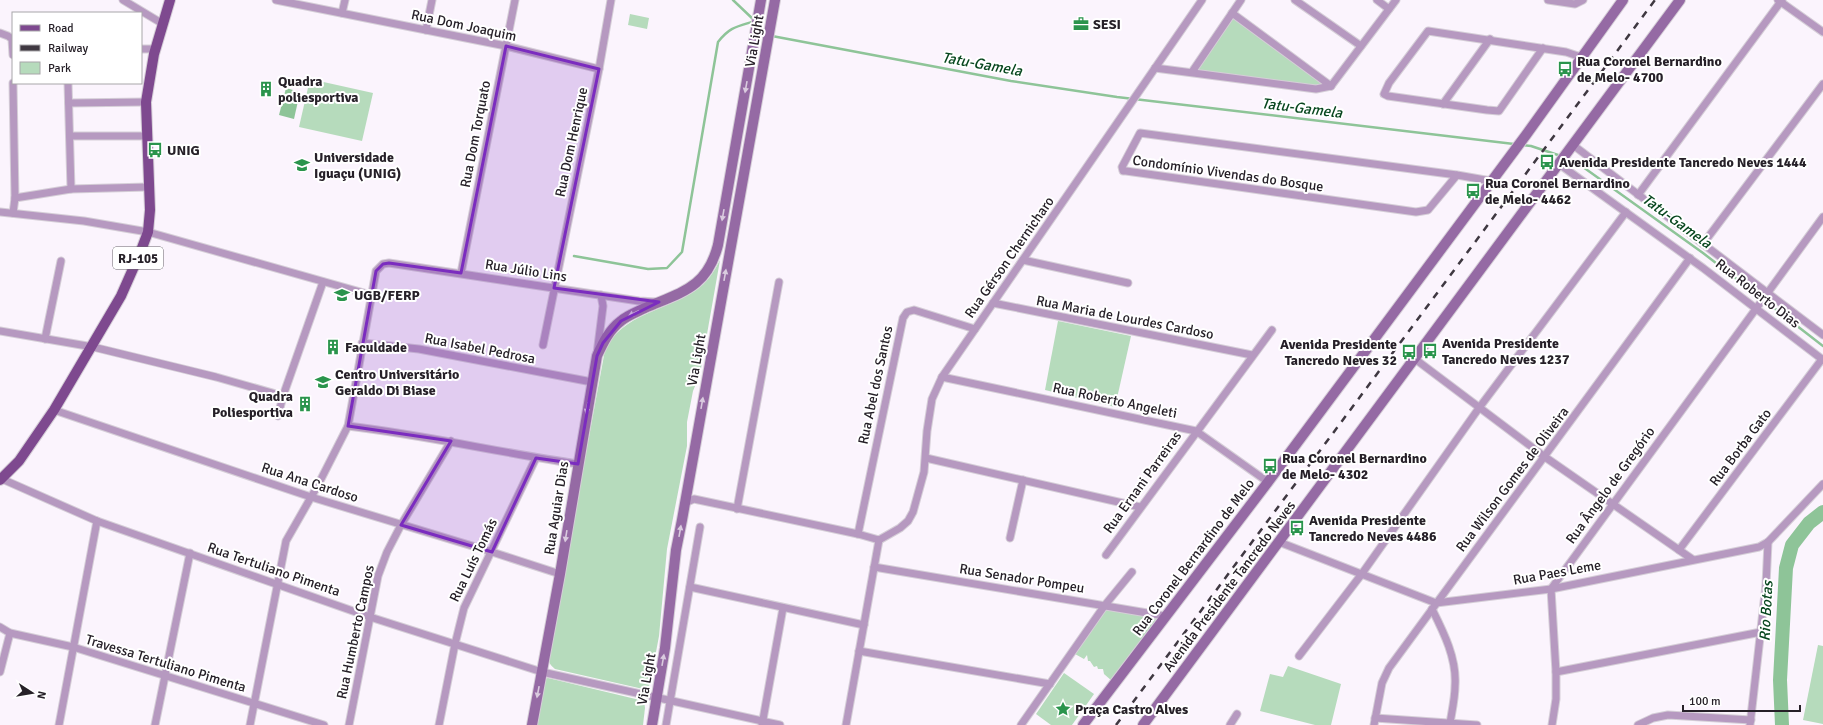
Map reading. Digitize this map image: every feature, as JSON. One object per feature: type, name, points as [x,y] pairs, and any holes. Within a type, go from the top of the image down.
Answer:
[{"type":"main road","name":"RJ-105","points":[[1,480],[19,461],[54,410],[93,347],[131,277],[148,232],[150,210],[146,136],[146,102],[156,49],[170,0]]},
{"type":"main road","name":"Via Light","points":[[597,356],[608,335],[621,321],[696,283],[705,275],[714,261],[761,0]]},
{"type":"main road","name":"Via Light","points":[[652,725],[665,648],[676,550],[775,0]]},
{"type":"main road","name":"Rua Coronel Bernardino de Melo","points":[[1083,725],[1268,482],[1526,135],[1581,56],[1623,0]]},
{"type":"main road","name":"Avenida Presidente Tancredo Neves","points":[[1144,725],[1680,0]]},
{"type":"main road","name":"Rua Aguiar Dias","points":[[532,725],[560,574],[597,356]]},
{"type":"street","points":[[123,0],[163,24]]},
{"type":"street","name":"Rua Dom Joaquim","points":[[276,0],[506,46],[599,69]]},
{"type":"street","points":[[342,13],[345,0]]},
{"type":"street","points":[[426,30],[432,0]]},
{"type":"street","name":"Rua Dom Torquato","points":[[461,273],[515,0]]},
{"type":"street","name":"Rua Dom Henrique","points":[[543,345],[599,69],[611,0]]},
{"type":"street","name":"Rua Gérson Chernicharo","points":[[879,540],[892,534],[908,521],[917,500],[926,458],[927,431],[932,399],[942,377],[1202,0]]},
{"type":"street","points":[[1192,72],[1241,0]]},
{"type":"street","points":[[1295,0],[1361,46]]},
{"type":"street","points":[[1377,0],[1389,9]]},
{"type":"street","points":[[1155,68],[1316,89],[1331,86],[1396,0]]},
{"type":"street","points":[[1548,0],[1575,4],[1582,1]]},
{"type":"street","points":[[1638,195],[1780,1],[1823,32]]},
{"type":"street","points":[[1232,13],[1331,86]]},
{"type":"street","points":[[1543,48],[1499,111],[1393,97],[1384,94],[1385,89],[1428,31],[1543,48],[1581,56]]},
{"type":"street","points":[[0,33],[12,39]]},
{"type":"street","points":[[1443,104],[1490,40]]},
{"type":"street","points":[[142,49],[156,49]]},
{"type":"street","points":[[13,84],[14,213]]},
{"type":"street","points":[[68,84],[71,189]]},
{"type":"street","points":[[1703,244],[1823,84]]},
{"type":"street","points":[[69,103],[146,102]]},
{"type":"street","name":"Condomínio Vivendas do Bosque","points":[[1457,175],[1428,210],[1416,212],[1126,172],[1123,171],[1122,167],[1140,133],[1457,175],[1491,181]]},
{"type":"street","points":[[70,136],[146,136]]},
{"type":"street","name":"Rua Roberto Dias","points":[[1572,146],[1823,335]]},
{"type":"street","name":"Rua Roberto Dias","points":[[1560,162],[1626,212],[1756,306],[1822,359]]},
{"type":"street","points":[[15,198],[71,189],[148,187]]},
{"type":"street","points":[[0,212],[84,221],[148,232],[371,295],[348,426],[286,541],[250,725]]},
{"type":"street","points":[[1299,656],[1361,575],[1479,408],[1626,212]]},
{"type":"street","points":[[1767,293],[1823,217]]},
{"type":"street","name":"Rua Wilson Gomes de Oliveira","points":[[1375,722],[1382,683],[1389,668],[1690,258]]},
{"type":"street","points":[[1023,260],[1128,283]]},
{"type":"street","points":[[45,339],[61,261]]},
{"type":"street","name":"Rua Júlio Lins","points":[[371,295],[376,271],[383,264],[389,263],[461,273],[639,302],[659,302]]},
{"type":"street","points":[[278,416],[283,396],[322,282]]},
{"type":"street","points":[[737,509],[779,282]]},
{"type":"street","name":"Rua Ângelo de Gregório","points":[[1551,588],[1767,293]]},
{"type":"street","name":"Rua Aguiar Dias","points":[[597,356],[597,344],[603,306],[601,295]]},
{"type":"street","name":"Rua Maria de Lourdes Cardoso","points":[[993,303],[1252,355]]},
{"type":"street","name":"Rua Abel dos Santos","points":[[858,534],[903,318],[907,312],[914,310],[975,329]]},
{"type":"street","name":"Rua Ernani Parreiras","points":[[1106,555],[1252,355],[1272,330]]},
{"type":"street","points":[[0,331],[93,347],[216,377],[283,396]]},
{"type":"street","name":"Rua Isabel Pedrosa","points":[[362,343],[419,349],[592,382]]},
{"type":"street","points":[[1415,359],[1479,408],[1692,559]]},
{"type":"street","name":"Rua Borba Gato","points":[[1679,550],[1822,359]]},
{"type":"street","name":"Rua Roberto Angeleti","points":[[942,377],[1196,431],[1268,482]]},
{"type":"street","name":"Rua Ana Cardoso","points":[[54,410],[311,497],[560,574]]},
{"type":"street","points":[[348,426],[451,441],[536,458],[578,464]]},
{"type":"street","name":"Rua Humberto Campos","points":[[349,725],[378,576],[387,552],[401,525],[451,441]]},
{"type":"street","name":"Rua Luís Tomás","points":[[439,725],[455,644],[464,608],[536,458]]},
{"type":"street","points":[[926,458],[1140,507]]},
{"type":"street","name":"Rua Tertuliano Pimenta","points":[[1,480],[97,521],[370,617],[542,672],[762,723],[780,725]]},
{"type":"street","points":[[1010,538],[1022,480]]},
{"type":"street","name":"Rua Paes Leme","points":[[1279,542],[1434,606],[1551,588],[1759,547],[1768,542],[1823,484]]},
{"type":"street","points":[[685,503],[694,500],[858,534],[879,540],[846,725]]},
{"type":"street","points":[[58,725],[97,521]]},
{"type":"street","points":[[666,725],[700,527]]},
{"type":"street","points":[[1638,725],[1653,718],[1668,715],[1750,722],[1766,585],[1768,542]]},
{"type":"street","points":[[156,725],[190,553]]},
{"type":"street","name":"Rua Senador Pompeu","points":[[874,567],[1165,616]]},
{"type":"street","points":[[1021,725],[1105,605],[1132,572]]},
{"type":"street","points":[[690,587],[864,625]]},
{"type":"street","points":[[1551,588],[1556,672],[1556,699],[1552,725]]},
{"type":"street","points":[[1434,606],[1454,663],[1455,686],[1450,723]]},
{"type":"street","points":[[762,723],[783,608]]},
{"type":"street","name":"Travessa Tertuliano Pimenta","points":[[0,627],[10,633],[73,647],[324,725]]},
{"type":"street","points":[[1556,672],[1761,632]]},
{"type":"street","points":[[0,672],[10,633]]},
{"type":"street","points":[[859,651],[1050,684]]},
{"type":"street","points":[[1230,725],[1237,714]]},
{"type":"street","points":[[1375,722],[1450,723],[1477,725]]},
{"type":"highlighted area","points":[[506,46],[599,69],[554,288],[659,302],[621,321],[603,343],[597,356],[578,464],[536,458],[492,552],[401,525],[451,441],[348,426],[376,271],[383,264],[389,263],[461,273]]},
{"type":"green space","points":[[630,14],[649,18],[647,29],[628,25]]},
{"type":"green space","points":[[1232,16],[1328,85],[1325,87],[1194,71]]},
{"type":"green space","points":[[310,79],[373,93],[362,141],[299,127]]},
{"type":"green space","points":[[720,260],[700,374],[693,391],[687,422],[687,446],[667,549],[659,636],[650,684],[648,688],[643,689],[555,669],[549,662],[549,654],[605,350],[622,328],[645,314],[683,298],[699,288],[710,277]]},
{"type":"green space","points":[[1058,321],[1131,336],[1115,407],[1045,390]]},
{"type":"green space","points":[[1110,609],[1155,618],[1156,620],[1112,681],[1104,674],[1103,669],[1098,669],[1097,666],[1094,667],[1090,661],[1088,661],[1087,655],[1084,659],[1075,654],[1106,610]]},
{"type":"green space","points":[[1818,645],[1823,646],[1823,724],[1803,720]]},
{"type":"green space","points":[[1288,666],[1341,684],[1331,725],[1315,725],[1260,711],[1270,674],[1283,677]]},
{"type":"green space","name":"Praça Castro Alves","points":[[1064,673],[1094,694],[1072,725],[1051,725],[1036,714]]},
{"type":"green space","points":[[548,678],[644,701],[645,708],[643,725],[535,725],[544,679]]},
{"type":"shaded area","points":[[286,88],[300,92],[294,119],[279,115]]},
{"type":"waterway","name":"Tatu-Gamela","points":[[733,0],[755,21]]},
{"type":"waterway","points":[[574,256],[648,269],[667,268],[682,252],[718,42],[733,29],[741,25],[752,22],[754,23]]},
{"type":"waterway","name":"Tatu-Gamela","points":[[758,26],[763,29]]},
{"type":"waterway","name":"Tatu-Gamela","points":[[772,36],[1011,81],[1117,97],[1514,144]]},
{"type":"waterway","name":"Tatu-Gamela","points":[[1521,145],[1531,146],[1561,156]]},
{"type":"waterway","name":"Tatu-Gamela","points":[[1565,158],[1583,167],[1703,253],[1823,346]]},
{"type":"waterway","name":"Rio Botas","points":[[1782,725],[1780,680],[1786,568],[1792,545],[1809,523],[1823,512]]},
{"type":"railway","points":[[1116,725],[1655,0]]},
{"type":"place","name":"SESI","points":[[1081,24]]},
{"type":"place","name":"Rua Coronel Bernardino de Melo- 4700","points":[[1565,69]]},
{"type":"place","name":"Quadra poliesportiva","points":[[266,89]]},
{"type":"place","name":"UNIG","points":[[155,150]]},
{"type":"place","name":"Avenida Presidente Tancredo Neves 1444","points":[[1547,162]]},
{"type":"place","name":"Universidade Iguaçu (UNIG)","points":[[302,165]]},
{"type":"place","name":"Rua Coronel Bernardino de Melo- 4462","points":[[1473,191]]},
{"type":"place","name":"UGB/FERP","points":[[342,295]]},
{"type":"place","name":"Faculdade","points":[[333,347]]},
{"type":"place","name":"Avenida Presidente Tancredo Neves 1237","points":[[1430,351]]},
{"type":"place","name":"Avenida Presidente Tancredo Neves 32","points":[[1409,352]]},
{"type":"place","name":"Centro Universitário Geraldo Di Biase","points":[[323,382]]},
{"type":"place","name":"Quadra Poliesportiva","points":[[305,404]]},
{"type":"place","name":"Rua Coronel Bernardino de Melo- 4302","points":[[1270,466]]},
{"type":"place","name":"Avenida Presidente Tancredo Neves 4486","points":[[1297,528]]},
{"type":"place","name":"Praça Castro Alves","points":[[1063,709]]}]
